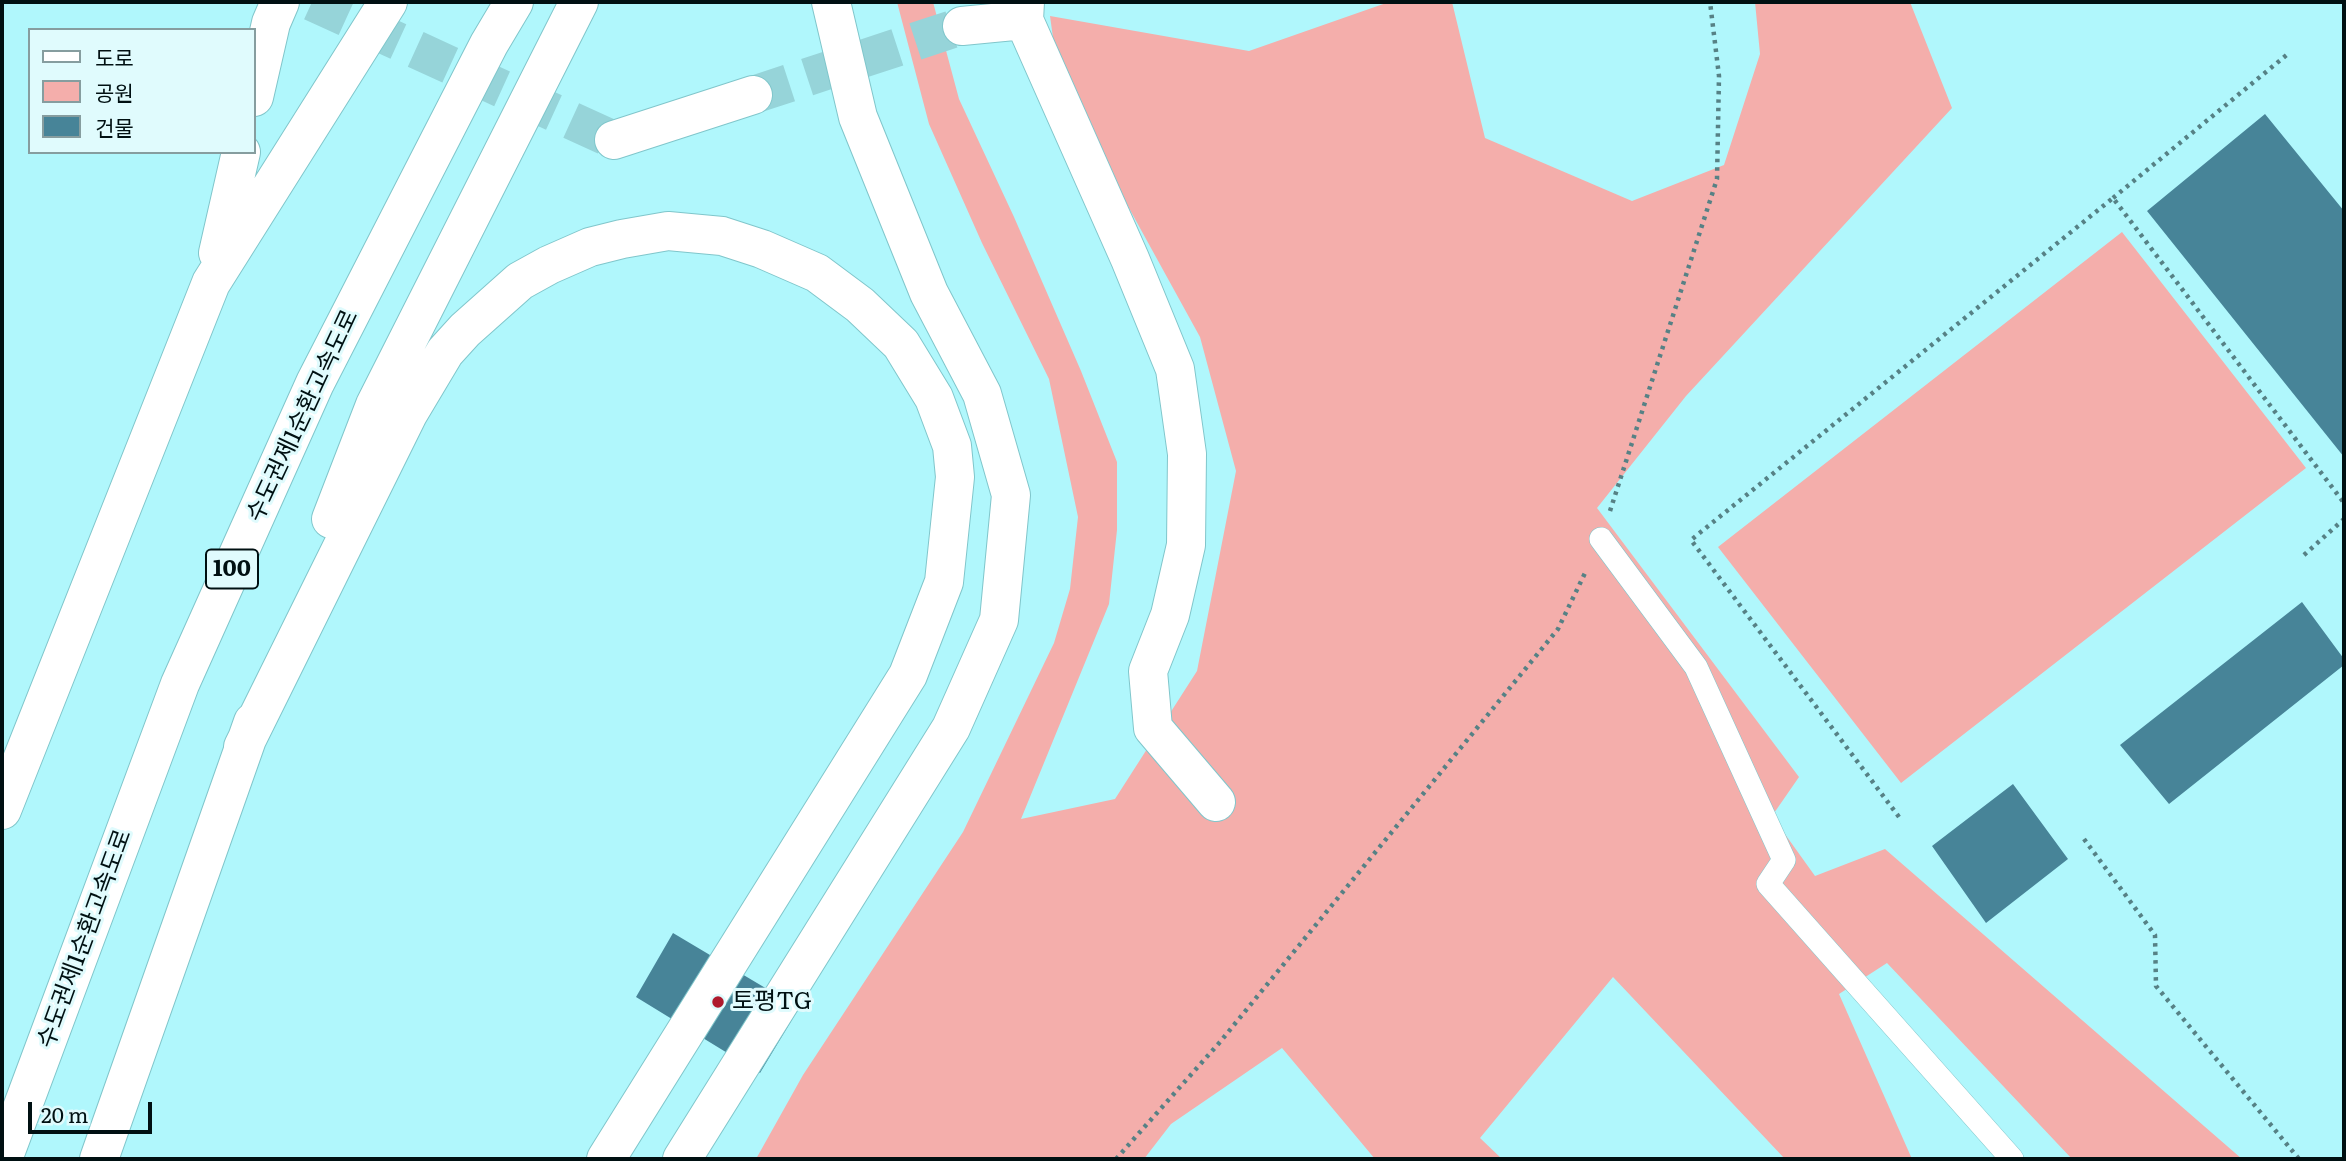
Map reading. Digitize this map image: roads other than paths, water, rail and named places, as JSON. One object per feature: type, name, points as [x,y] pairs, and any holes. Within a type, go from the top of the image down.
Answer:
[{"type":"main road","points":[[256,88],[271,23],[280,2]]},
{"type":"main road","points":[[211,283],[388,2]]},
{"type":"main road","name":"수도권제1순환고속도로","points":[[3,1159],[180,684],[315,383],[483,56],[514,2]]},
{"type":"main road","points":[[99,1159],[243,747],[375,405],[579,2]]},
{"type":"main road","points":[[682,1159],[951,728],[999,620],[1011,495],[982,394],[929,293],[858,117],[831,2]]},
{"type":"main road","points":[[962,26],[1025,11],[1175,369],[1187,454],[1186,545],[1170,615],[1148,671],[1153,728],[1216,802]]},
{"type":"main road","points":[[614,140],[753,95]]},
{"type":"main road","points":[[2,810],[211,283],[241,154]]},
{"type":"main road","points":[[243,747],[415,403],[445,352],[520,281],[590,247],[622,239],[668,231],[722,236],[762,249],[817,273],[860,305],[901,344],[934,398],[951,446],[955,477],[944,582],[908,675],[606,1159]]},
{"type":"lane","points":[[1601,539],[1696,667],[1784,860],[1768,884],[2012,1159]]},
{"type":"tunnel","points":[[312,2],[614,140]]},
{"type":"tunnel","points":[[753,95],[962,26]]},
{"type":"place","name":"토평TG","points":[[718,1002]]}]
